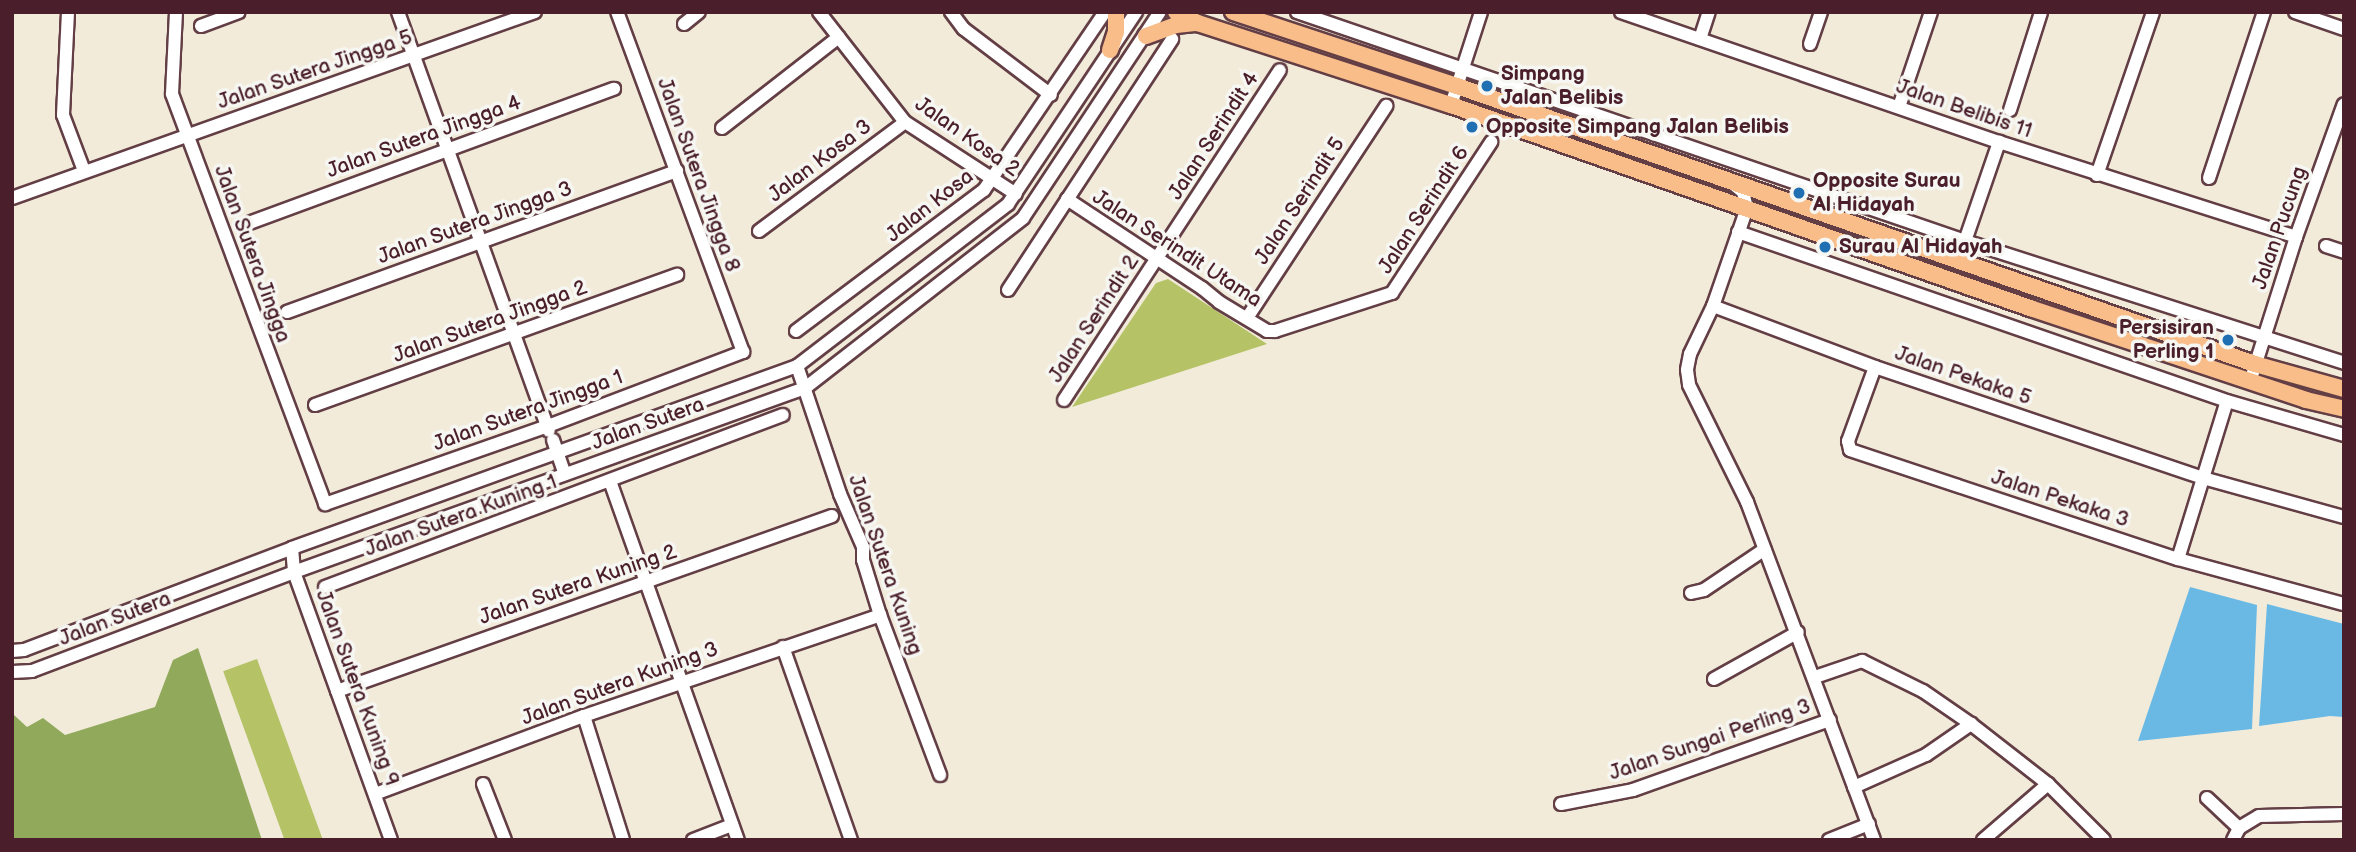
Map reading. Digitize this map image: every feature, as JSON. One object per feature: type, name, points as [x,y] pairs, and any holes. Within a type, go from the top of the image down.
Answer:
[{"type":"main road","points":[[1110,50],[1116,32],[1116,12]]},
{"type":"main road","points":[[1176,12],[1198,23],[1451,105],[2250,382],[2344,409]]},
{"type":"main road","points":[[1233,12],[1457,86],[2255,364],[2344,390]]},
{"type":"main road","points":[[1146,36],[1176,24],[1198,23]]},
{"type":"street","points":[[68,12],[63,115],[84,172]]},
{"type":"street","name":"Jalan Sutera Jingga","points":[[176,12],[172,94],[325,504]]},
{"type":"street","points":[[201,26],[239,12]]},
{"type":"street","points":[[398,12],[565,474]]},
{"type":"street","name":"Jalan Sutera Jingga 5","points":[[12,198],[535,12]]},
{"type":"street","name":"Jalan Sutera Jingga 8","points":[[617,12],[743,352]]},
{"type":"street","points":[[684,24],[699,12]]},
{"type":"street","name":"Jalan Kosa 2","points":[[818,12],[905,122],[1016,194]]},
{"type":"street","points":[[951,12],[964,29],[1051,94]]},
{"type":"street","name":"Jalan Kosa","points":[[796,331],[984,190],[1105,12]]},
{"type":"street","name":"Jalan Sutera","points":[[12,651],[24,650],[292,548],[552,438],[797,366],[1008,204],[1136,12]]},
{"type":"street","name":"Jalan Sutera","points":[[12,671],[32,671],[294,572],[805,388],[1023,218],[1160,12]]},
{"type":"street","points":[[1297,12],[1965,241],[2344,363]]},
{"type":"street","points":[[1451,105],[1481,12]]},
{"type":"street","name":"Jalan Belibis 11","points":[[1621,12],[1999,142],[2296,237]]},
{"type":"street","points":[[1700,39],[1709,12]]},
{"type":"street","points":[[1810,44],[1821,12]]},
{"type":"street","points":[[1899,107],[1931,12]]},
{"type":"street","points":[[2010,110],[2041,12]]},
{"type":"street","points":[[2097,174],[2153,12]]},
{"type":"street","points":[[2209,178],[2264,12]]},
{"type":"street","points":[[2295,12],[2344,29]]},
{"type":"street","points":[[722,128],[839,37]]},
{"type":"street","points":[[1008,290],[1172,39]]},
{"type":"street","name":"Jalan Serindit 4","points":[[1157,258],[1280,70]]},
{"type":"street","name":"Jalan Sutera Jingga 4","points":[[249,223],[614,89]]},
{"type":"street","name":"Jalan Pucung","points":[[2250,382],[2296,237],[2344,104]]},
{"type":"street","name":"Jalan Serindit 5","points":[[1247,318],[1386,106]]},
{"type":"street","name":"Jalan Kosa 3","points":[[759,231],[905,122]]},
{"type":"street","name":"Jalan Serindit 6","points":[[1386,296],[1396,290],[1492,142]]},
{"type":"street","points":[[1965,241],[1999,142]]},
{"type":"street","name":"Jalan Sutera Jingga 3","points":[[287,312],[677,171]]},
{"type":"street","points":[[1051,177],[1067,199]]},
{"type":"street","points":[[1731,182],[1743,192],[1747,208],[1713,306],[1690,354],[1687,370],[1689,384],[1747,502],[1815,677],[1874,840]]},
{"type":"street","points":[[1040,194],[1067,199]]},
{"type":"street","name":"Jalan Serindit Utama","points":[[1067,199],[1219,302],[1267,331],[1275,331],[1386,296]]},
{"type":"street","points":[[1738,232],[2227,401],[2344,435]]},
{"type":"street","points":[[2326,246],[2344,252]]},
{"type":"street","name":"Jalan Serindit 2","points":[[1063,400],[1157,258]]},
{"type":"street","name":"Jalan Sutera Jingga 2","points":[[315,405],[677,275]]},
{"type":"street","name":"Jalan Pekaka 5","points":[[1713,306],[1875,367],[2203,478],[2344,517]]},
{"type":"street","name":"Jalan Sutera Jingga 1","points":[[325,504],[552,438],[743,352]]},
{"type":"street","name":"Jalan Sutera Kuning","points":[[797,366],[840,494],[863,547],[863,560],[880,615],[940,775]]},
{"type":"street","name":"Jalan Pekaka 3","points":[[1875,367],[1849,441],[1850,450],[2178,559],[2344,604]]},
{"type":"street","points":[[2178,559],[2227,401]]},
{"type":"street","name":"Jalan Sutera Kuning 1","points":[[325,587],[783,415]]},
{"type":"street","points":[[610,481],[738,840]]},
{"type":"street","name":"Jalan Sutera Kuning 2","points":[[337,691],[832,516]]},
{"type":"street","name":"Jalan Sutera Kuning 9","points":[[292,548],[294,572],[391,840]]},
{"type":"street","points":[[1690,593],[1704,590],[1765,549]]},
{"type":"street","name":"Jalan Sutera Kuning 3","points":[[375,794],[584,716],[880,615]]},
{"type":"street","points":[[1714,679],[1798,632]]},
{"type":"street","points":[[783,647],[851,840]]},
{"type":"street","points":[[1815,677],[1862,661],[1923,691],[1972,724],[2048,784],[2104,840]]},
{"type":"street","points":[[584,716],[623,840]]},
{"type":"street","name":"Jalan Sungai Perling 3","points":[[1561,804],[1633,790],[1830,720]]},
{"type":"street","points":[[1854,788],[1926,755],[1972,724]]},
{"type":"street","points":[[483,784],[505,840]]},
{"type":"street","points":[[1983,840],[2048,784]]},
{"type":"street","points":[[2207,798],[2236,834],[2259,816],[2344,814]]},
{"type":"street","points":[[1829,840],[1869,824]]},
{"type":"street","points":[[693,840],[732,825]]},
{"type":"green space","points":[[1168,279],[1267,344],[1072,407],[1156,283]]},
{"type":"green space","points":[[198,648],[262,840],[12,840],[12,698],[14,715],[27,727],[43,718],[65,735],[155,707],[173,660]]},
{"type":"green space","points":[[257,659],[323,840],[285,840],[223,671]]},
{"type":"water","points":[[2190,587],[2257,605],[2252,729],[2138,741]]},
{"type":"water","points":[[2267,604],[2344,624],[2344,717],[2330,716],[2259,726]]},
{"type":"place","name":"Simpang Jalan Belibis","points":[[1487,86]]},
{"type":"place","name":"Opposite Simpang Jalan Belibis","points":[[1472,127]]},
{"type":"place","name":"Opposite Surau Al Hidayah","points":[[1799,193]]},
{"type":"place","name":"Surau Al Hidayah","points":[[1825,247]]},
{"type":"place","name":"Persisiran Perling 1","points":[[2228,340]]}]
